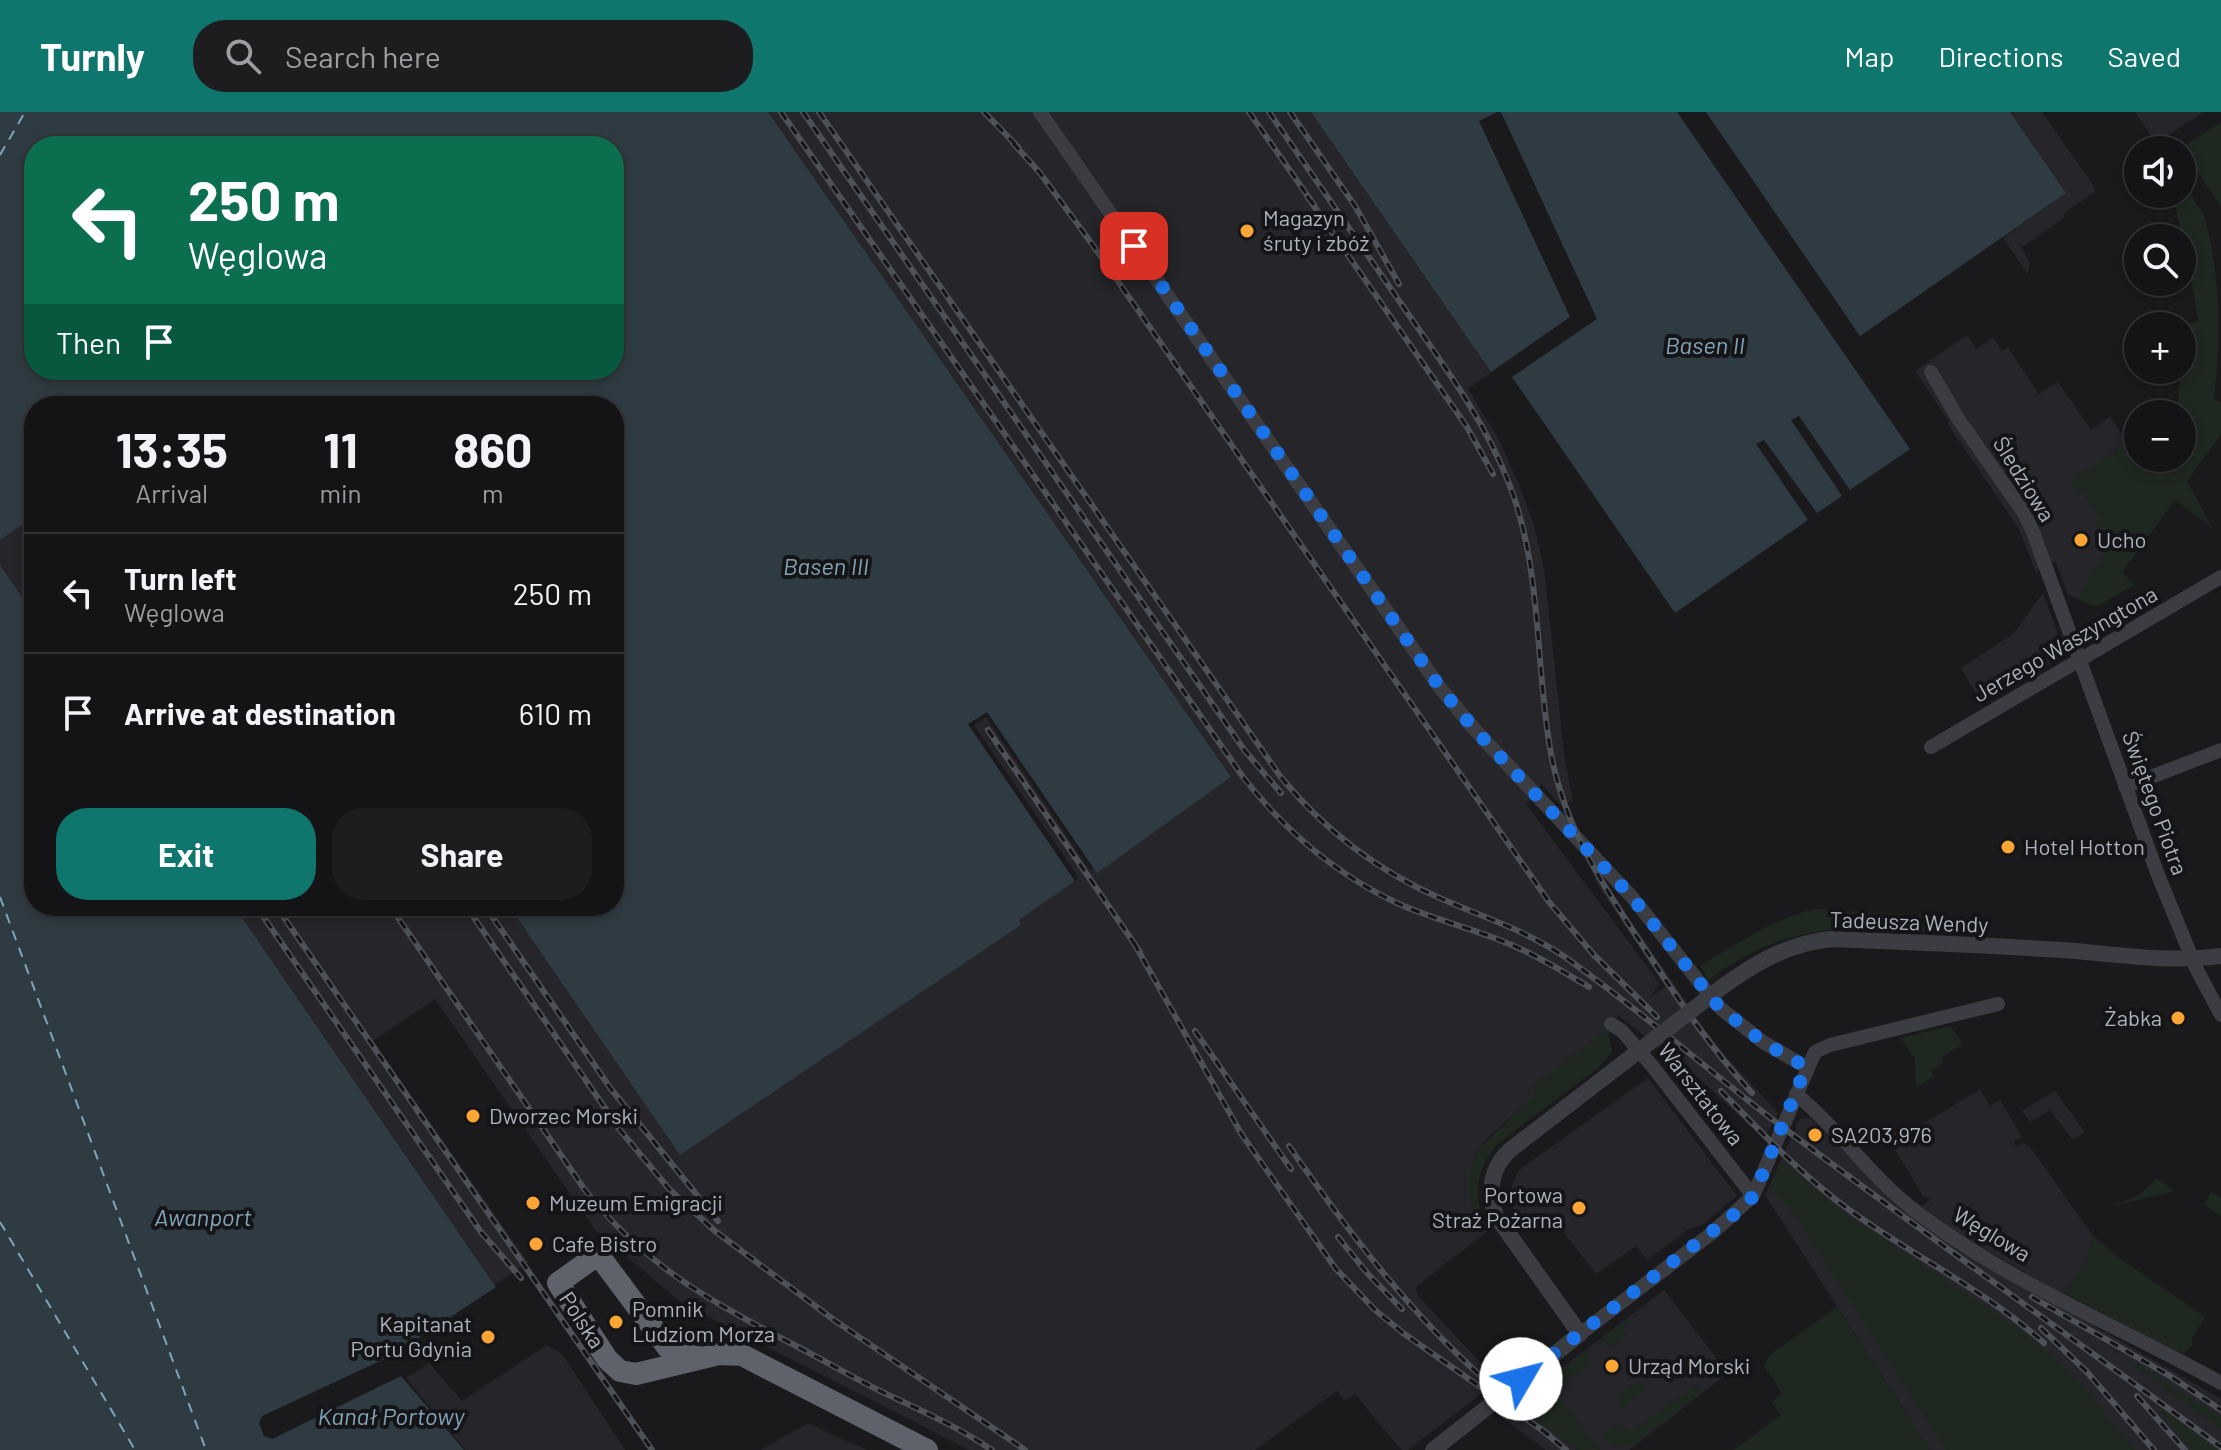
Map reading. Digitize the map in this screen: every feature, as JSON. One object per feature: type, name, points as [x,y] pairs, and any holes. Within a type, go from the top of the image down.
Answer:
[{"type":"highway","name":"Polska","points":[[702,1358],[678,1353],[659,1339],[600,1257],[596,1256],[558,1283],[607,1359],[620,1371],[636,1374],[702,1358],[730,1353],[742,1355],[927,1450]]},
{"type":"street","points":[[1040,112],[1441,689],[1632,897],[1719,1007],[1763,1042],[1806,1067]]},
{"type":"street","name":"Śledziowa","points":[[1931,372],[1959,420],[2029,523],[2080,662]]},
{"type":"street","name":"Jerzego Waszyngtona","points":[[1931,747],[2221,577]]},
{"type":"street","name":"Świętego Piotra","points":[[2080,662],[2193,959]]},
{"type":"street","points":[[2125,787],[2221,750]]},
{"type":"street","name":"Tadeusza Wendy","points":[[1580,1334],[1496,1216],[1492,1207],[1491,1183],[1499,1161],[1722,987],[1772,954],[1831,939],[2193,959],[2221,956]]},
{"type":"street","points":[[2193,959],[2221,1015]]},
{"type":"street","points":[[1433,1450],[1712,1233],[1753,1196],[1806,1067],[1818,1049],[1998,1004]]},
{"type":"street","name":"Warsztatowa","points":[[1611,1024],[1622,1031],[1653,1067],[1753,1196]]},
{"type":"street","name":"Węglowa","points":[[1796,1094],[1892,1191],[1959,1242],[2061,1301],[2178,1358],[2221,1383]]},
{"type":"shaded area","points":[[768,112],[1311,112],[1491,372],[1468,389],[1498,438],[1534,525],[1544,569],[1565,761],[1573,801],[1560,805],[1542,784],[1529,796],[1526,804],[1660,984],[1649,998],[1665,987],[1594,879],[1600,875],[1704,1028],[1778,1113],[1764,1139],[1703,1082],[1618,1015],[1608,1029],[1532,1087],[1537,1094],[1485,1140],[1474,1157],[1475,1218],[1484,1234],[1416,1289],[1418,1296],[1498,1381],[1408,1450],[1402,1450],[1397,1445],[1355,1394],[1345,1401],[1337,1391],[1255,1450],[969,1450],[683,1304],[596,1231],[435,999],[373,1041],[528,1262],[495,1285],[241,916],[516,916],[680,1154],[1021,925],[1019,920],[1075,881],[968,724],[987,712],[1164,826],[1231,777]]},
{"type":"shaded area","points":[[2010,112],[2042,112],[2094,186],[2095,192],[2021,248],[2030,262],[2028,275],[2003,238],[2066,193]]},
{"type":"shaded area","points":[[2135,112],[2204,112],[2166,136],[2151,136]]},
{"type":"shaded area","points":[[2221,122],[2221,206],[2196,169],[2196,138]]},
{"type":"shaded area","points":[[2196,203],[2203,211],[2216,281],[2218,351],[2214,399],[2221,403],[2221,434],[2196,469],[2196,400],[2178,400],[2180,384],[2196,384],[2196,224],[2180,224],[2176,208],[2196,208]]},
{"type":"shaded area","points":[[1967,335],[1977,349],[1993,337],[2002,351],[2008,348],[2039,394],[2058,382],[2091,430],[2110,417],[2124,437],[2124,443],[2071,482],[2079,493],[2082,491],[2101,519],[2095,524],[2117,532],[2078,599],[2068,595],[2056,562],[2036,572],[2019,529],[1915,371]]},
{"type":"shaded area","points":[[2124,443],[2124,472],[2194,472],[2187,481],[2221,544],[2211,526],[2175,500],[2122,572],[2134,585],[2096,607],[2078,599],[2116,532],[2094,524],[2101,519],[2082,491],[2079,493],[2071,482]]},
{"type":"shaded area","points":[[24,524],[24,600],[0,565],[0,540]]},
{"type":"shaded area","points":[[2043,593],[2058,634],[2029,675],[1981,702],[1961,668],[2014,633]]},
{"type":"shaded area","points":[[2063,633],[2067,644],[2037,677],[2034,676]]},
{"type":"shaded area","points":[[1813,909],[1964,918],[1967,933],[1864,928],[1833,930],[1772,944],[1709,980],[1700,966],[1740,941]]},
{"type":"shaded area","points":[[1950,1026],[1963,1044],[1941,1057],[1944,1062],[1931,1071],[1934,1076],[1918,1087],[1915,1083],[1915,1059],[1901,1038]]},
{"type":"shaded area","points":[[1608,1029],[1612,1052],[1598,1068],[1497,1144],[1490,1154],[1478,1185],[1480,1207],[1490,1229],[1484,1234],[1469,1192],[1470,1170],[1479,1148],[1536,1094],[1532,1087]]},
{"type":"shaded area","points":[[1648,1078],[1737,1196],[1702,1225],[1689,1229],[1647,1260],[1636,1246],[1596,1274],[1553,1218],[1530,1233],[1514,1213],[1510,1190],[1519,1170]]},
{"type":"shaded area","points":[[1980,1089],[1990,1106],[2000,1100],[2022,1137],[2014,1141],[2016,1147],[2023,1143],[2030,1147],[2093,1236],[2086,1262],[2063,1294],[1960,1235],[1921,1206],[1932,1199],[1923,1196],[1887,1136],[1907,1125],[1911,1131]]},
{"type":"shaded area","points":[[2055,1091],[2085,1132],[2073,1140],[2050,1110],[2030,1122],[2022,1111]]},
{"type":"shaded area","points":[[1810,1118],[1851,1158],[1963,1250],[2221,1399],[2221,1450],[1930,1450],[1765,1195],[1800,1119]]},
{"type":"shaded area","points":[[1781,1160],[1843,1212],[2018,1328],[2054,1357],[2135,1450],[1946,1450],[1799,1221],[1784,1202],[1769,1190]]},
{"type":"shaded area","points":[[2157,1179],[2175,1191],[2109,1207],[2138,1196]]},
{"type":"shaded area","points":[[2211,1192],[2221,1198],[2221,1216],[2204,1205]]},
{"type":"shaded area","points":[[2093,1236],[2119,1258],[2205,1317],[2192,1338],[2192,1345],[2183,1354],[2064,1293],[2086,1262]]},
{"type":"shaded area","points":[[1664,1290],[1728,1373],[1629,1450],[1600,1450],[1545,1381]]},
{"type":"shaded area","points":[[1837,1307],[1930,1450],[1734,1450],[1781,1415],[1772,1403],[1782,1393],[1764,1366],[1770,1355]]},
{"type":"shaded area","points":[[1631,1317],[1632,1320],[1622,1328],[1627,1335],[1611,1348],[1604,1340],[1596,1347],[1594,1345]]},
{"type":"shaded area","points":[[2101,1342],[2221,1417],[2221,1429]]},
{"type":"shaded area","points":[[547,1345],[563,1355],[625,1450],[465,1450],[406,1378],[429,1363],[462,1401]]},
{"type":"shaded area","points":[[1591,1348],[1587,1355],[1592,1364],[1562,1382],[1559,1372]]},
{"type":"shaded area","points":[[1545,1381],[1600,1450],[1577,1450],[1528,1411],[1521,1400]]},
{"type":"shaded area","points":[[1641,1382],[1644,1391],[1625,1406],[1618,1405],[1617,1397]]},
{"type":"shaded area","points":[[1695,1385],[1701,1392],[1632,1446],[1615,1446],[1602,1435],[1616,1425],[1624,1427],[1629,1434]]},
{"type":"shaded area","points":[[1521,1400],[1528,1411],[1577,1450],[1546,1450],[1501,1417]]},
{"type":"shaded area","points":[[2162,1408],[2219,1450],[2192,1450],[2161,1413]]},
{"type":"shaded area","points":[[808,1423],[835,1436],[868,1450],[760,1450]]},
{"type":"water","name":"Basen III","points":[[0,112],[768,112],[1231,777],[1097,873],[987,713],[968,724],[1075,881],[1019,920],[1021,925],[680,1155],[516,916],[624,916],[624,396],[24,396],[24,524],[0,540]]},
{"type":"water","points":[[1311,112],[1497,112],[1479,121],[1570,317],[1491,372]]},
{"type":"water","name":"Basen II","points":[[1501,112],[1677,112],[1910,449],[1850,490],[1799,416],[1791,420],[1842,496],[1817,513],[1764,440],[1756,444],[1808,520],[1675,613],[1512,377],[1597,319]]},
{"type":"water","points":[[1706,112],[2010,112],[2066,193],[1860,336]]},
{"type":"water","name":"Awanport","points":[[0,565],[24,600],[24,916],[241,916],[496,1287],[393,1355],[262,1416],[259,1423],[264,1436],[272,1439],[401,1376],[464,1450],[0,1450]]},
{"type":"pier","points":[[987,712],[1093,868],[1090,870],[986,717],[974,725],[1079,878],[1075,881],[968,724]]},
{"type":"ferry route","points":[[0,155],[25,112]]},
{"type":"ferry route","points":[[0,897],[206,1450]]},
{"type":"ferry route","points":[[0,1222],[135,1450]]},
{"type":"railway","points":[[781,112],[1243,777],[1276,816],[1354,880],[1411,909],[1509,944],[1589,987]]},
{"type":"railway","points":[[803,112],[1245,751],[1281,793]]},
{"type":"railway","points":[[819,112],[1280,776],[1315,814],[1353,847],[1395,876],[1518,931],[1562,955],[1781,1126],[2221,1447]]},
{"type":"railway","points":[[984,112],[1019,148]]},
{"type":"railway","points":[[1249,112],[1314,205]]},
{"type":"railway","points":[[1269,112],[1447,370],[1500,462],[1528,550],[1545,715],[1556,777],[1565,805],[1589,858],[1618,909],[1698,1027],[1752,1093]]},
{"type":"railway","points":[[1290,112],[1355,206],[1399,284]]},
{"type":"railway","points":[[1013,143],[1040,173],[1092,244],[1549,902],[1594,955],[1657,1017]]},
{"type":"railway","points":[[1307,196],[1467,427],[1493,474]]},
{"type":"railway","points":[[988,730],[1140,952]]},
{"type":"railway","points":[[263,916],[481,1232],[521,1278]]},
{"type":"railway","points":[[283,916],[652,1450]]},
{"type":"railway","points":[[397,916],[585,1190],[632,1241],[682,1281],[709,1298],[871,1386],[945,1422],[992,1450]]},
{"type":"railway","points":[[473,916],[620,1130],[670,1190],[715,1231],[834,1320],[1025,1450]]},
{"type":"railway","points":[[492,916],[611,1089],[718,1221]]},
{"type":"railway","points":[[1134,943],[1242,1135],[1336,1269],[1375,1310],[1403,1333],[1549,1435]]},
{"type":"railway","points":[[1195,1031],[1291,1169]]},
{"type":"railway","points":[[1721,1091],[1784,1154],[1834,1198],[1998,1307],[2044,1343]]},
{"type":"railway","points":[[1289,1146],[1404,1298],[1484,1379]]},
{"type":"railway","points":[[1338,1237],[1402,1309]]},
{"type":"railway","points":[[2032,1297],[2170,1376],[2221,1410]]},
{"type":"railway","points":[[2041,1328],[2087,1372],[2154,1450]]},
{"type":"railway","points":[[2137,1396],[2185,1450]]},
{"type":"railway","points":[[1541,1429],[1566,1450]]},
{"type":"place","name":"Magazyn śruty i zbóż","points":[[1247,231]]},
{"type":"place","name":"Ucho","points":[[2081,540]]},
{"type":"place","name":"Hotel Hotton","points":[[2008,847]]},
{"type":"place","name":"Żabka","points":[[2178,1018]]},
{"type":"place","name":"Dworzec Morski","points":[[473,1116]]},
{"type":"place","name":"SA203,976","points":[[1815,1135]]},
{"type":"place","name":"Muzeum Emigracji","points":[[533,1203]]},
{"type":"place","name":"Portowa Straż Pożarna","points":[[1579,1208]]},
{"type":"place","name":"Cafe Bistro","points":[[536,1244]]},
{"type":"place","name":"Pomnik Ludziom Morza","points":[[616,1322]]},
{"type":"place","name":"Kapitanat Portu Gdynia","points":[[488,1337]]},
{"type":"place","name":"Urząd Morski","points":[[1612,1366]]},
{"type":"route","points":[[1134,246],[1441,689],[1476,731],[1632,897],[1719,1007],[1763,1042],[1806,1067],[1753,1196],[1745,1206],[1521,1379]]},
{"type":"water label","name":"Kanał Portowy","points":[[391,1417]]}]
